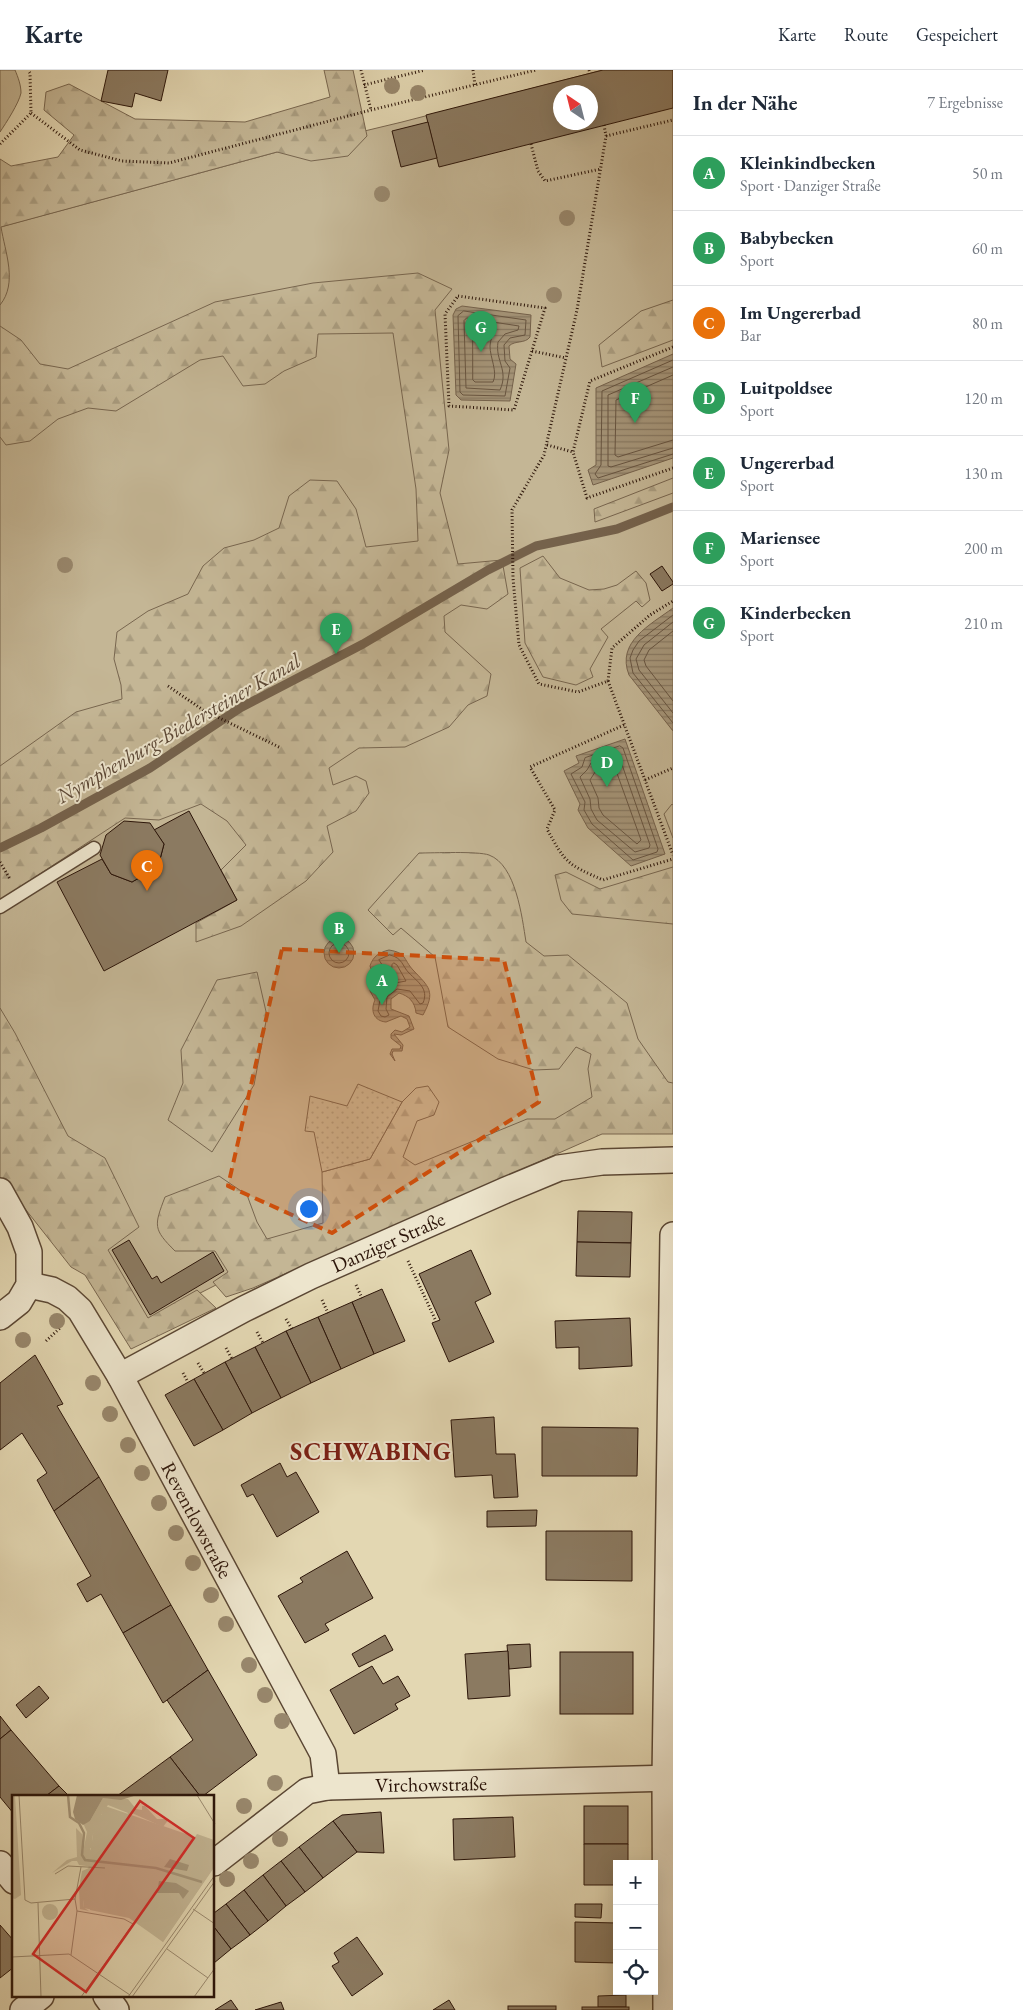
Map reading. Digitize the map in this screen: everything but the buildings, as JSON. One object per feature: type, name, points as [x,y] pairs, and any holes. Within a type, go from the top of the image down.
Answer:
[{"type":"street","name":"Danziger Straße","points":[[120,1376],[244,1309],[311,1276],[559,1168],[602,1162],[673,1160]]},
{"type":"street","points":[[0,1191],[20,1227],[29,1252],[29,1285],[19,1302],[0,1318]]},
{"type":"street","points":[[666,2010],[673,1235]]},
{"type":"street","name":"Reventlowstraße","points":[[29,1285],[52,1290],[67,1298],[80,1310],[120,1376],[323,1754],[327,1787]]},
{"type":"street","name":"Virchowstraße","points":[[215,1862],[307,1791],[327,1787],[669,1778]]},
{"type":"street","points":[[0,1864],[12,1879]]},
{"type":"street","points":[[23,2010],[38,1998]]},
{"type":"street","points":[[107,1998],[116,2010]]},
{"type":"lane","points":[[0,907],[94,848]]},
{"type":"path","points":[[361,70],[370,110]]},
{"type":"path","points":[[364,85],[425,70]]},
{"type":"path","points":[[473,70],[475,85]]},
{"type":"path","points":[[31,112],[80,150],[122,160],[169,162],[370,110],[536,70]]},
{"type":"path","points":[[0,144],[31,112],[29,71]]},
{"type":"path","points":[[606,136],[673,120]]},
{"type":"path","points":[[604,126],[606,136],[577,310],[547,445],[544,455],[512,510],[512,536],[513,578],[519,645],[539,684],[578,692],[608,681]]},
{"type":"path","points":[[531,144],[538,171],[545,181],[601,169]]},
{"type":"path","points":[[458,296],[545,308],[532,351],[514,410],[449,406],[444,314],[458,296]]},
{"type":"path","points":[[673,347],[590,381],[573,452],[587,498],[673,468]]},
{"type":"path","points":[[532,351],[566,358]]},
{"type":"path","points":[[547,445],[573,452]]},
{"type":"path","points":[[673,601],[650,614],[612,648],[608,681],[673,855]]},
{"type":"path","points":[[168,686],[204,710],[281,748]]},
{"type":"path","points":[[624,725],[530,767],[555,810],[547,829],[562,856],[572,866],[603,880],[673,859]]},
{"type":"path","points":[[645,780],[673,768]]},
{"type":"path","points":[[397,1238],[435,1319]]},
{"type":"highlighted area","points":[[282,949],[504,960],[539,1102],[332,1233],[228,1186]]},
{"type":"green space","points":[[0,70],[15,70],[21,93],[0,132]]},
{"type":"green space","points":[[324,70],[353,70],[367,136],[348,156],[311,161],[277,152],[1,227],[9,267],[9,277],[8,287],[0,305],[0,159],[11,166],[58,157],[74,135],[44,110],[46,92],[69,84],[135,119],[245,122],[330,97]]},
{"type":"green space","points":[[603,70],[673,70],[673,1116],[594,1112],[283,1251],[145,1321],[0,1080],[0,227],[277,152]]},
{"type":"green space","points":[[418,273],[452,289],[435,310],[449,450],[440,493],[458,564],[502,560],[508,594],[487,609],[461,605],[444,616],[445,632],[491,674],[487,696],[468,705],[449,727],[405,747],[359,748],[329,768],[333,785],[356,776],[366,781],[369,793],[356,811],[327,826],[333,852],[306,881],[241,926],[196,942],[196,923],[237,900],[221,870],[246,845],[227,821],[201,804],[159,820],[125,818],[0,900],[0,766],[76,712],[122,699],[121,685],[114,659],[117,632],[148,611],[188,594],[203,566],[224,548],[254,540],[279,528],[289,496],[310,480],[337,481],[356,509],[366,547],[418,541],[416,489],[393,333],[318,334],[316,357],[284,371],[265,384],[243,386],[223,356],[200,360],[116,411],[88,408],[58,419],[30,441],[6,445],[0,437],[0,326],[21,340],[40,364],[68,369],[215,302],[313,283]]},
{"type":"green space","points":[[673,300],[673,340],[602,367],[599,345],[641,311]]},
{"type":"green space","points":[[673,478],[673,493],[595,522],[594,509]]},
{"type":"green space","points":[[543,556],[560,578],[589,590],[604,589],[617,585],[636,571],[646,583],[650,600],[642,607],[636,601],[601,629],[608,637],[590,669],[593,677],[576,685],[543,677],[525,643],[520,568]]},
{"type":"green space","points":[[673,805],[673,838],[664,814]]},
{"type":"green space","points":[[456,852],[489,855],[506,869],[512,880],[520,906],[526,942],[544,956],[568,955],[627,1003],[638,1039],[668,1082],[673,1083],[673,1134],[602,1134],[253,1288],[226,1297],[213,1282],[228,1272],[215,1251],[175,1251],[159,1232],[159,1215],[165,1197],[219,1176],[247,1195],[257,1222],[267,1239],[323,1223],[322,1172],[370,1159],[402,1102],[416,1088],[428,1086],[439,1102],[434,1115],[417,1121],[403,1157],[415,1165],[527,1119],[555,1119],[592,1097],[588,1069],[591,1054],[576,1047],[559,1069],[534,1070],[498,1059],[448,1027],[435,957],[401,928],[393,935],[368,910],[419,853]]},
{"type":"green space","points":[[673,867],[673,924],[572,914],[561,900],[555,875],[566,872],[600,889]]},
{"type":"green space","points":[[257,972],[267,1016],[254,1085],[212,1152],[168,1120],[183,1083],[181,1050],[217,980]]},
{"type":"green space","points":[[0,1008],[15,1033],[68,1136],[105,1158],[139,1227],[108,1250],[148,1318],[197,1290],[216,1308],[131,1349],[85,1275],[71,1267],[0,1177]]},
{"type":"green space","points":[[358,1084],[402,1102],[370,1159],[322,1172],[314,1132],[305,1131],[310,1096],[347,1106]]},
{"type":"water","points":[[462,306],[531,315],[530,337],[525,341],[509,346],[510,359],[516,364],[510,401],[461,400],[456,395],[453,315],[456,309]]},
{"type":"water","points":[[673,354],[673,458],[593,485],[588,470],[596,465],[596,388]]},
{"type":"water","points":[[673,608],[673,731],[629,675],[626,663],[627,653],[631,644],[646,628]]},
{"type":"water","points":[[625,739],[665,854],[631,866],[588,828],[578,810],[580,804],[564,771],[579,763],[576,756]]},
{"type":"water","points":[[339,938],[350,942],[354,953],[350,964],[339,968],[328,964],[324,953],[328,942]]},
{"type":"water","points":[[389,950],[399,953],[404,957],[427,985],[430,995],[423,1015],[416,1013],[413,1003],[406,996],[399,993],[391,999],[391,1009],[409,1016],[414,1029],[401,1035],[394,1034],[403,1045],[402,1051],[393,1051],[392,1054],[395,1061],[390,1054],[392,1049],[400,1049],[401,1046],[391,1038],[391,1034],[395,1030],[402,1032],[410,1027],[407,1019],[401,1016],[386,1022],[376,1018],[373,1012],[375,1000],[370,991],[372,978],[382,970],[379,968],[371,969],[371,963],[377,955]]},
{"type":"waterway","name":"Nymphenburg-Biedersteiner Kanal","points":[[0,848],[41,828],[150,768],[240,708],[363,644],[488,570],[536,546],[617,529],[673,507]]},
{"type":"place","name":"Kinderbecken","points":[[481,352]]},
{"type":"place","name":"Mariensee","points":[[635,423]]},
{"type":"place","name":"Ungererbad","points":[[336,654]]},
{"type":"place","name":"Luitpoldsee","points":[[607,787]]},
{"type":"place","name":"Im Ungererbad","points":[[147,891]]},
{"type":"place","name":"Babybecken","points":[[339,953]]},
{"type":"place","name":"Kleinkindbecken","points":[[382,1005]]},
{"type":"district","name":"SCHWABING","points":[[371,1451]]}]
